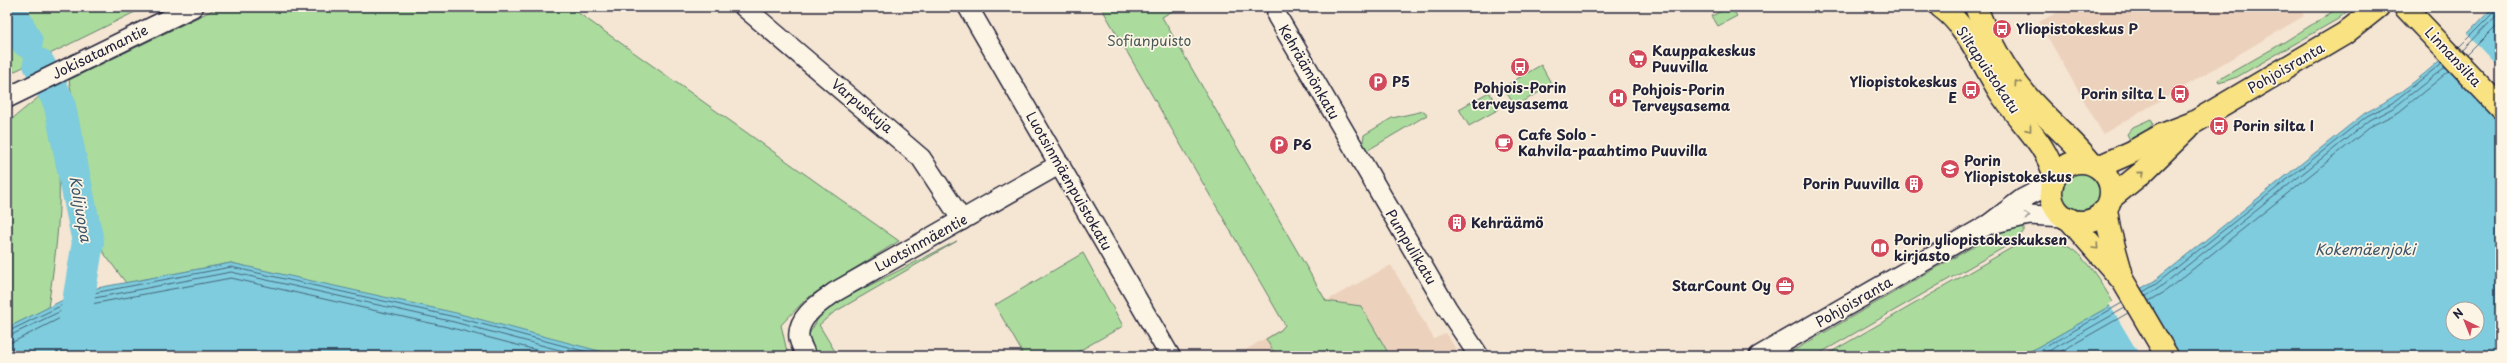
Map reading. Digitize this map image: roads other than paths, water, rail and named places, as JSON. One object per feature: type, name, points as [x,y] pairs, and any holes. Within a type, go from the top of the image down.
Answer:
[{"type":"main road","name":"Siltapuistokatu","points":[[1941,7],[1954,18],[2004,98],[2044,148],[2054,180]]},
{"type":"main road","name":"Siltapuistokatu","points":[[1976,7],[1981,20],[2018,84],[2095,165]]},
{"type":"main road","name":"Linnansilta","points":[[2405,7],[2500,107]]},
{"type":"main road","name":"Pohjoisranta","points":[[2193,123],[2344,34],[2377,8]]},
{"type":"main road","points":[[2067,218],[2089,221],[2143,172],[2193,123]]},
{"type":"main road","points":[[2166,356],[2123,281],[2101,253],[2067,218],[2058,211],[2052,200],[2054,180],[2063,168],[2074,163],[2095,165],[2132,152],[2162,135],[2193,123]]},
{"type":"main road","points":[[2095,165],[2110,182],[2109,229],[2123,281]]},
{"type":"street","name":"Jokisatamantie","points":[[7,98],[192,7]]},
{"type":"street","name":"Varpuskuja","points":[[744,7],[921,158],[962,220]]},
{"type":"street","name":"Luotsinmäenpuistokatu","points":[[968,7],[1170,356]]},
{"type":"street","name":"Kehräämönkatu","points":[[1277,7],[1277,16],[1346,136]]},
{"type":"street","name":"Pumpulikatu","points":[[1346,136],[1447,308],[1479,356]]},
{"type":"street","name":"Luotsinmäentie","points":[[806,356],[799,337],[804,320],[816,306],[834,292],[1060,164]]},
{"type":"street","name":"Pohjoisranta","points":[[1760,356],[1989,224],[2022,199],[2054,180]]},
{"type":"street","name":"Pohjoisranta","points":[[1989,224],[2029,215],[2067,218]]},
{"type":"water","name":"Kokemäenjoki","points":[[2493,7],[2500,7],[2500,356],[2022,356],[2154,281],[2365,113],[2401,92],[2449,52]]},
{"type":"water","points":[[231,263],[456,313],[618,356],[7,356],[7,328],[81,291]]},
{"type":"waterway","name":"Kolijuopa","points":[[9,7],[27,42]]},
{"type":"waterway","name":"Kolijuopa","points":[[39,64],[59,102],[88,242],[71,344],[63,356]]},
{"type":"place","name":"Yliopistokeskus P","points":[[2002,29]]},
{"type":"place","name":"Kauppakeskus Puuvilla","points":[[1638,59]]},
{"type":"place","name":"Pohjois-Porin terveysasema","points":[[1520,67]]},
{"type":"place","name":"P5","points":[[1378,82]]},
{"type":"place","name":"Yliopistokeskus E","points":[[1971,90]]},
{"type":"place","name":"Porin silta L","points":[[2180,94]]},
{"type":"place","name":"Pohjois-Porin Terveysasema","points":[[1618,98]]},
{"type":"place","name":"Porin silta I","points":[[2219,126]]},
{"type":"place","name":"Cafe Solo - Kahvila-paahtimo Puuvilla","points":[[1504,143]]},
{"type":"place","name":"P6","points":[[1279,145]]},
{"type":"place","name":"Porin Yliopistokeskus","points":[[1950,169]]},
{"type":"place","name":"Porin Puuvilla","points":[[1914,184]]},
{"type":"place","name":"Kehräämö","points":[[1457,223]]},
{"type":"place","name":"Porin yliopistokeskuksen kirjasto","points":[[1880,248]]},
{"type":"place","name":"StarCount Oy","points":[[1785,286]]},
{"type":"park label","name":"Sofianpuisto","points":[[1149,41]]}]
